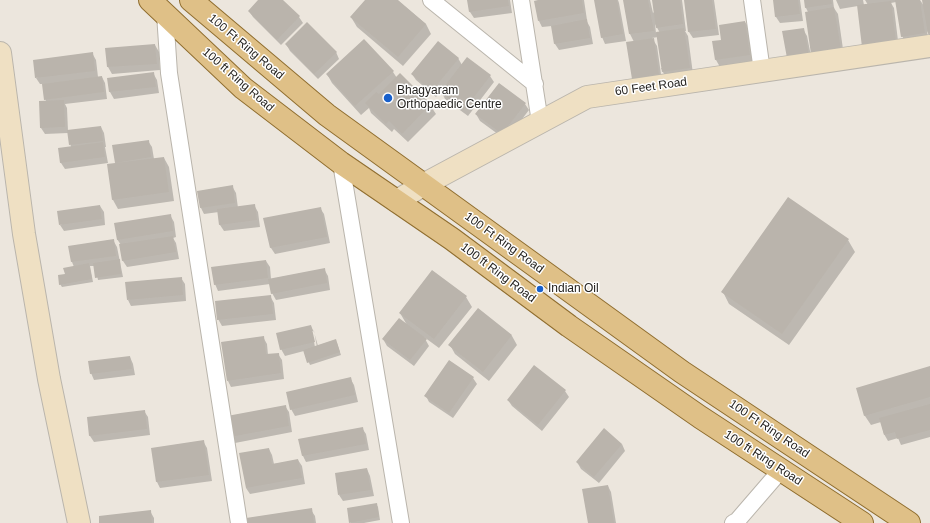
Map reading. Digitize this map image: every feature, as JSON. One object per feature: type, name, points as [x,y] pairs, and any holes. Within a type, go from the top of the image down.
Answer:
[{"type":"main road","name":"100 Ft Ring Road","points":[[191,0],[327,115],[682,372],[909,523]]},
{"type":"main road","name":"100 ft Ring Road","points":[[158,7],[243,88],[341,163],[452,239],[568,326],[700,418],[862,523]]},
{"type":"street","points":[[431,0],[535,84]]},
{"type":"street","points":[[521,0],[540,122]]},
{"type":"street","points":[[752,0],[762,71]]},
{"type":"street","points":[[158,7],[239,523]]},
{"type":"street","name":"60 Feet Road","points":[[397,201],[424,184],[587,96],[930,46]]},
{"type":"street","points":[[0,53],[24,234],[49,380],[79,523]]},
{"type":"street","points":[[341,163],[401,523]]},
{"type":"street","points":[[733,523],[781,470]]},
{"type":"building","points":[[258,0],[283,0],[300,16],[277,40],[248,11]]},
{"type":"building","points":[[365,0],[398,0],[426,24],[398,57],[350,17]]},
{"type":"building","points":[[467,0],[508,0],[509,6],[469,12]]},
{"type":"building","points":[[582,0],[584,13],[538,21],[534,1]]},
{"type":"building","points":[[594,0],[617,0],[623,34],[601,38]]},
{"type":"building","points":[[623,0],[648,0],[654,31],[629,34]]},
{"type":"building","points":[[652,0],[680,0],[683,24],[656,28]]},
{"type":"building","points":[[684,0],[712,0],[716,29],[688,32]]},
{"type":"building","points":[[773,0],[798,0],[800,14],[775,17]]},
{"type":"building","points":[[804,0],[831,0],[832,4],[805,8]]},
{"type":"building","points":[[895,0],[920,0],[925,33],[901,37]]},
{"type":"building","points":[[922,0],[930,0],[930,33],[928,34]]},
{"type":"building","points":[[891,1],[896,42],[862,47],[857,5]]},
{"type":"building","points":[[834,7],[841,49],[811,54],[805,12]]},
{"type":"building","points":[[587,19],[590,38],[554,44],[551,26]]},
{"type":"building","points":[[745,21],[750,55],[715,60],[712,41],[721,40],[719,25]]},
{"type":"building","points":[[307,22],[337,52],[314,74],[285,44]]},
{"type":"building","points":[[684,28],[690,68],[662,72],[656,32]]},
{"type":"building","points":[[804,28],[809,55],[787,58],[782,31]]},
{"type":"building","points":[[654,38],[659,74],[632,79],[626,42]]},
{"type":"building","points":[[364,39],[394,71],[355,106],[326,74]]},
{"type":"building","points":[[438,41],[459,58],[432,91],[411,74]]},
{"type":"building","points":[[155,44],[157,64],[107,67],[105,48]]},
{"type":"building","points":[[93,52],[95,71],[35,78],[33,60]]},
{"type":"building","points":[[467,57],[491,75],[464,110],[440,92]]},
{"type":"building","points":[[154,72],[156,87],[109,92],[107,78]]},
{"type":"building","points":[[400,73],[431,104],[402,134],[389,121],[386,124],[365,103],[376,92],[379,94]]},
{"type":"building","points":[[102,76],[104,92],[44,100],[42,84]]},
{"type":"building","points":[[499,83],[526,103],[502,134],[475,114]]},
{"type":"building","points":[[64,100],[65,127],[40,128],[39,101]]},
{"type":"building","points":[[101,126],[103,141],[69,145],[67,130]]},
{"type":"building","points":[[149,140],[151,157],[115,163],[112,145]]},
{"type":"building","points":[[103,142],[105,157],[60,163],[58,148]]},
{"type":"building","points":[[164,157],[169,192],[112,200],[107,164]]},
{"type":"building","points":[[233,185],[235,203],[200,208],[197,191]]},
{"type":"building","points":[[788,197],[849,239],[782,334],[721,292]]},
{"type":"building","points":[[255,204],[257,220],[219,225],[217,209]]},
{"type":"building","points":[[100,205],[102,219],[59,225],[57,211]]},
{"type":"building","points":[[321,207],[327,237],[270,248],[263,218]]},
{"type":"building","points":[[171,214],[173,231],[117,240],[114,223]]},
{"type":"building","points":[[173,236],[176,252],[122,261],[119,244]]},
{"type":"building","points":[[114,239],[116,256],[71,262],[68,246]]},
{"type":"building","points":[[120,259],[121,274],[95,278],[93,263]]},
{"type":"building","points":[[266,260],[268,278],[214,285],[211,267]]},
{"type":"building","points":[[89,263],[92,279],[59,285],[58,275],[65,274],[63,268]]},
{"type":"building","points":[[325,268],[327,283],[271,294],[268,279]]},
{"type":"building","points":[[432,270],[467,296],[434,339],[399,313]]},
{"type":"building","points":[[182,277],[183,295],[127,300],[125,282]]},
{"type":"building","points":[[271,295],[273,314],[217,320],[215,301]]},
{"type":"building","points":[[478,308],[512,335],[483,372],[448,345]]},
{"type":"building","points":[[399,318],[427,339],[410,360],[382,339]]},
{"type":"building","points":[[311,325],[315,342],[280,350],[276,333]]},
{"type":"building","points":[[264,336],[266,354],[279,353],[281,373],[227,381],[221,342]]},
{"type":"building","points":[[336,339],[340,352],[307,363],[303,350]]},
{"type":"building","points":[[130,356],[132,369],[90,374],[88,361]]},
{"type":"building","points":[[449,360],[474,377],[449,413],[424,396]]},
{"type":"building","points":[[534,365],[566,390],[538,425],[507,400]]},
{"type":"building","points":[[930,366],[930,397],[864,416],[856,388]]},
{"type":"building","points":[[351,377],[355,395],[290,410],[286,392]]},
{"type":"building","points":[[930,404],[930,430],[897,439],[895,432],[884,435],[879,418]]},
{"type":"building","points":[[286,405],[289,426],[230,437],[227,416]]},
{"type":"building","points":[[145,410],[147,429],[89,436],[87,417]]},
{"type":"building","points":[[363,427],[366,444],[302,456],[298,439]]},
{"type":"building","points":[[604,428],[622,444],[594,477],[576,462]]},
{"type":"building","points":[[204,440],[209,475],[156,482],[151,448]]},
{"type":"building","points":[[269,448],[272,464],[298,459],[302,478],[246,488],[239,453]]},
{"type":"building","points":[[367,468],[371,490],[338,495],[335,473]]},
{"type":"building","points":[[608,485],[614,523],[588,523],[582,489]]},
{"type":"building","points":[[377,503],[379,517],[349,523],[347,508]]},
{"type":"building","points":[[312,508],[314,523],[247,523],[246,518]]},
{"type":"building","points":[[151,510],[152,523],[99,523],[99,516]]},
{"type":"place","name":"Bhagyaram Orthopaedic Centre","points":[[388,98]]},
{"type":"place","name":"Indian Oil","points":[[540,289]]}]
